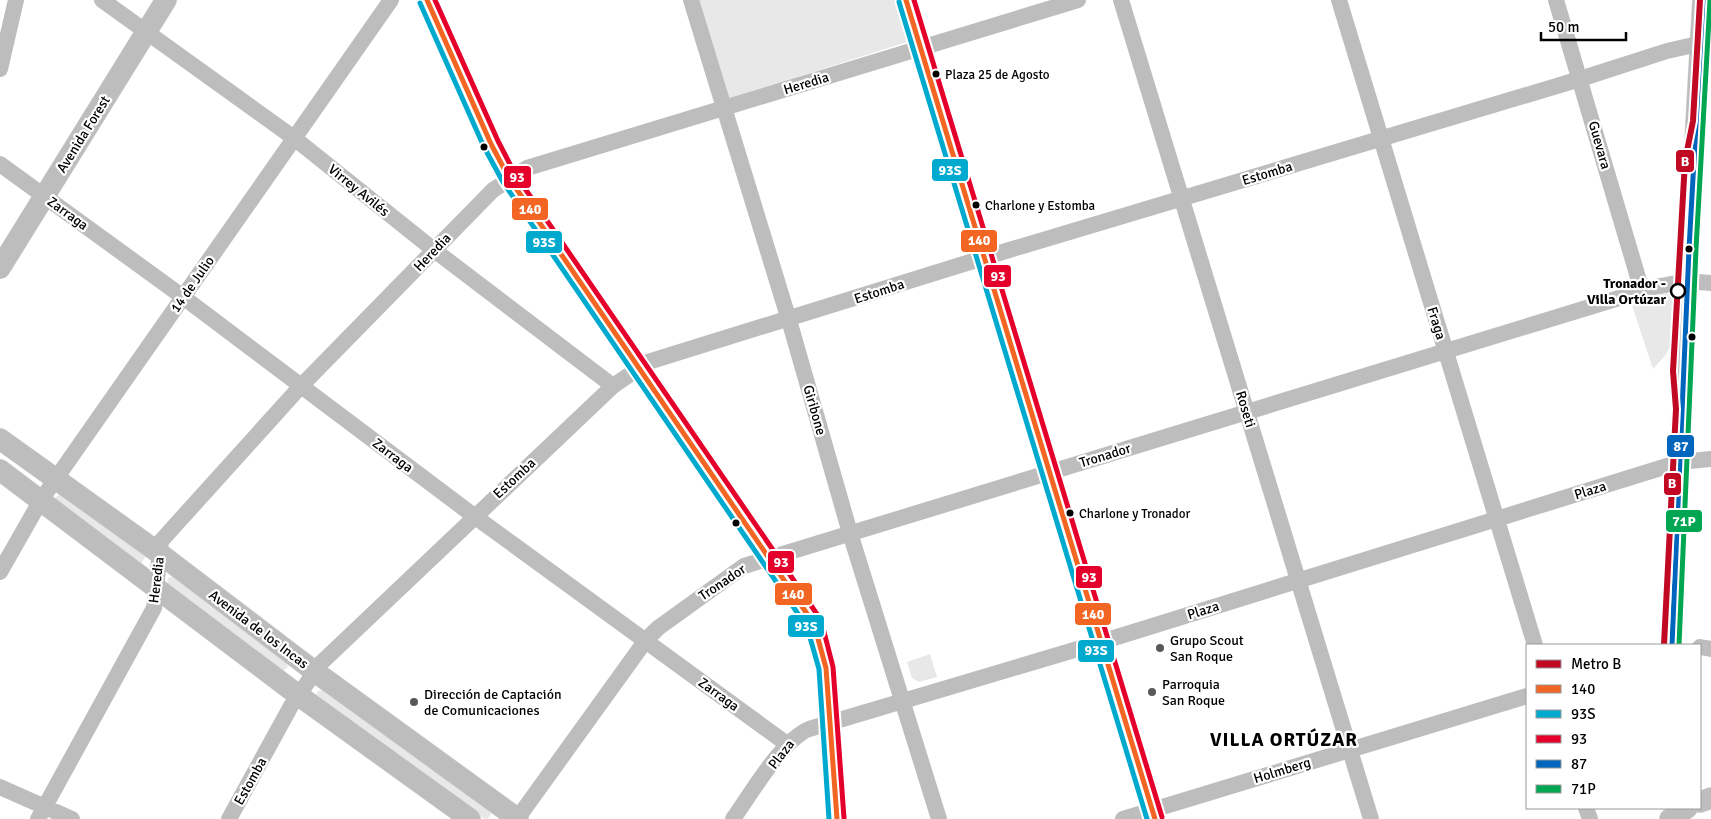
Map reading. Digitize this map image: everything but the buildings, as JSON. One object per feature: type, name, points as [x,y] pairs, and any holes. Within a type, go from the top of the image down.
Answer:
[{"type":"main road","name":"Avenida Forest","points":[[0,268],[166,0]]},
{"type":"main road","points":[[427,0],[491,144],[509,178],[768,558],[805,608],[820,640],[826,668],[837,819]]},
{"type":"main road","points":[[1672,644],[1687,281],[1706,42],[1703,0]]},
{"type":"main road","name":"Avenida de los Incas","points":[[0,439],[159,553],[517,819]]},
{"type":"main road","name":"Avenida de los Incas","points":[[0,470],[298,695],[470,819]]},
{"type":"main road","points":[[1670,819],[1685,809]]},
{"type":"street","points":[[0,70],[16,0]]},
{"type":"street","name":"Virrey Avilés","points":[[102,0],[294,138],[434,250],[613,386]]},
{"type":"street","name":"14 de Julio","points":[[0,572],[41,500],[390,0]]},
{"type":"street","name":"Giribone","points":[[690,0],[789,320],[850,533],[940,819]]},
{"type":"street","points":[[906,0],[986,257],[1153,815]]},
{"type":"street","name":"Heredia","points":[[41,813],[154,608],[161,541],[301,386],[493,190],[527,168],[1078,0]]},
{"type":"street","name":"Roseti","points":[[1121,0],[1371,819]]},
{"type":"street","name":"Fraga","points":[[1339,0],[1535,644]]},
{"type":"street","name":"Guevara","points":[[1556,0],[1642,291]]},
{"type":"street","name":"Estomba","points":[[229,819],[298,695],[314,670],[613,386],[648,362],[789,320],[986,257],[1706,42]]},
{"type":"street","name":"Zarraga","points":[[0,164],[183,297],[474,516],[787,744]]},
{"type":"street","name":"Tronador","points":[[517,819],[646,640],[658,628],[735,571],[768,558],[1642,291],[1687,281],[1711,283]]},
{"type":"street","name":"Plaza","points":[[733,819],[787,744],[799,733],[1101,642],[1680,462],[1711,459]]},
{"type":"street","name":"Holmberg","points":[[1122,819],[1153,815],[1349,750],[1526,696]]},
{"type":"street","points":[[0,787],[41,813],[72,819]]},
{"type":"shaded area","points":[[698,0],[897,0],[910,41],[728,99]]},
{"type":"shaded area","points":[[1667,293],[1672,299],[1672,343],[1665,356],[1653,369],[1631,302]]},
{"type":"shaded area","points":[[63,489],[148,553],[138,568],[52,502]]},
{"type":"shaded area","points":[[174,575],[284,659],[288,667],[282,672],[167,587],[168,578]]},
{"type":"shaded area","points":[[930,654],[937,677],[919,682],[912,678],[907,662]]},
{"type":"shaded area","points":[[326,689],[489,808],[491,815],[487,819],[483,818],[318,701],[315,698],[318,691]]},
{"type":"metro line","name":"B","points":[[1664,644],[1676,409],[1673,371],[1685,161],[1693,121],[1700,0]]},
{"type":"transit line","name":"140","points":[[427,0],[491,144],[509,178],[814,624],[826,668],[837,819]]},
{"type":"transit line","name":"93","points":[[435,0],[498,141],[515,174],[821,620],[833,667],[844,818]]},
{"type":"transit line","name":"140","points":[[906,0],[1155,819]]},
{"type":"transit line","name":"93","points":[[914,0],[1162,817]]},
{"type":"transit line","name":"87","points":[[1672,644],[1689,249],[1703,0]]},
{"type":"transit line","name":"71P","points":[[1679,644],[1696,249],[1710,0]]},
{"type":"transit line","name":"93S","points":[[899,2],[1147,819]]},
{"type":"transit line","name":"93S","points":[[420,3],[484,147],[503,182],[807,627],[819,669],[829,819]]},
{"type":"place","name":"Plaza 25 de Agosto","points":[[936,74]]},
{"type":"place","name":"Charlone y Estomba","points":[[976,205]]},
{"type":"place","name":"Tronador - Villa Ortúzar","points":[[1678,291]]},
{"type":"place","name":"Charlone y Tronador","points":[[1070,513]]},
{"type":"place","name":"Grupo Scout San Roque","points":[[1160,648]]},
{"type":"place","name":"Parroquia San Roque","points":[[1152,692]]},
{"type":"place","name":"Dirección de Captación de Comunicaciones","points":[[414,702]]},
{"type":"district","name":"VILLA ORTÚZAR","points":[[1284,739]]}]
